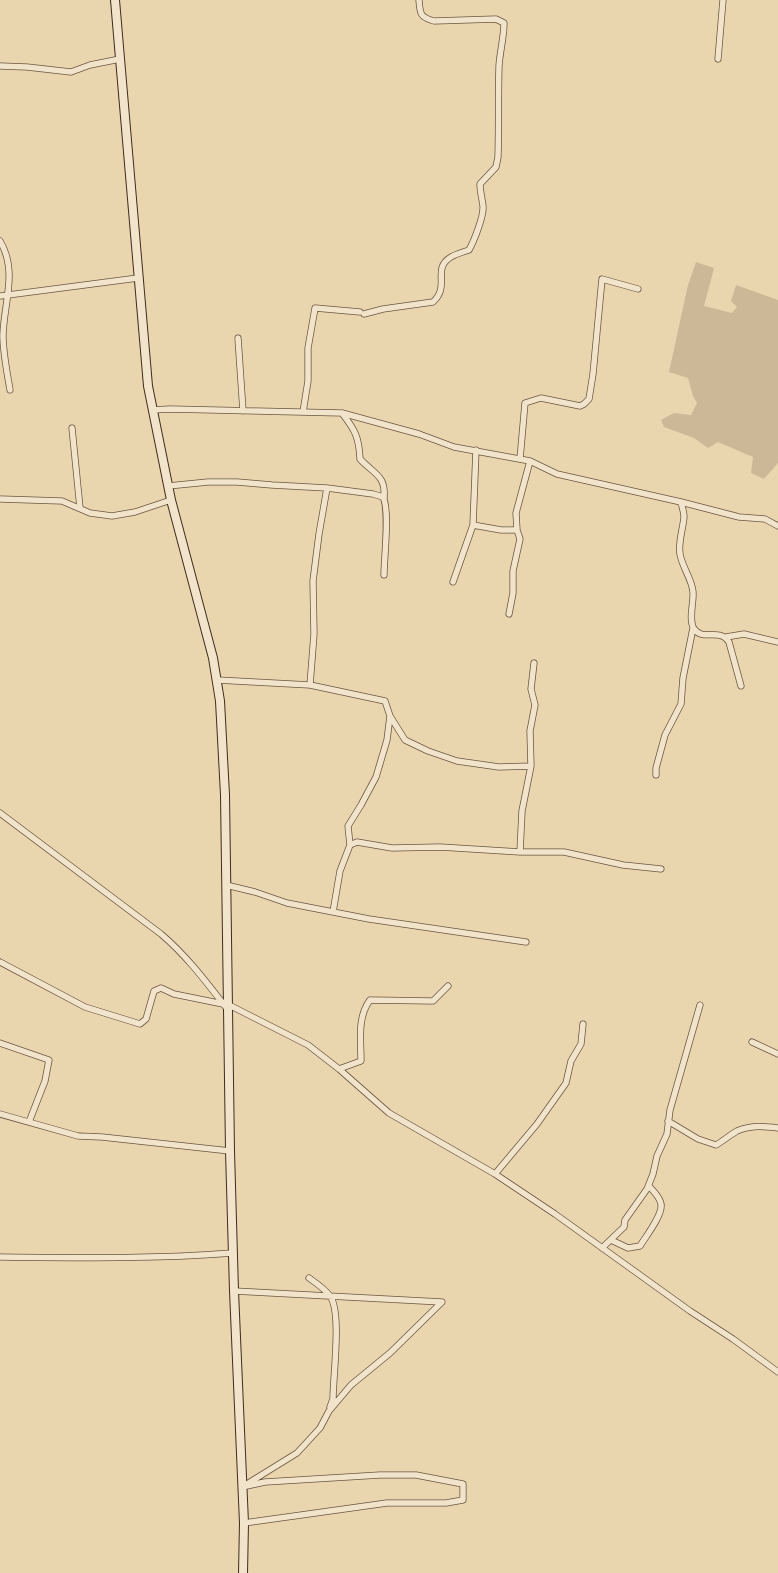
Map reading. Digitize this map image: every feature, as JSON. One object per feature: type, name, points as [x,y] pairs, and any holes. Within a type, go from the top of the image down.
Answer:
[{"type":"main road","points":[[115,0],[148,386],[171,500],[213,658],[223,743],[230,1151],[234,1291],[244,1522],[243,1573]]},
{"type":"street","points":[[303,412],[308,381],[308,348],[316,308],[362,313],[433,302],[439,297],[441,292],[441,269],[443,263],[451,256],[469,250],[475,240],[483,207],[480,184],[496,167],[498,157],[499,66],[502,38],[504,35],[504,23],[496,20],[434,21],[424,18],[420,13],[419,0]]},
{"type":"street","points":[[718,59],[723,0]]},
{"type":"street","points":[[0,66],[27,67],[71,72],[90,65],[120,59]]},
{"type":"street","points":[[0,241],[5,250],[10,271],[4,316],[3,337],[10,390]]},
{"type":"street","points":[[0,296],[138,278]]},
{"type":"street","points":[[520,459],[525,403],[541,398],[580,406],[589,399],[594,374],[602,279],[638,289]]},
{"type":"street","points":[[238,338],[243,411]]},
{"type":"street","points":[[152,410],[170,409],[342,413],[419,434],[454,447],[530,461],[557,474],[681,502],[739,517],[766,519],[778,526]]},
{"type":"street","points":[[342,413],[355,430],[360,450],[360,459],[382,480],[385,488],[384,499],[386,526],[384,575]]},
{"type":"street","points":[[72,428],[80,508]]},
{"type":"street","points":[[453,582],[473,525],[476,450]]},
{"type":"street","points":[[509,614],[513,594],[513,571],[520,539],[517,530],[516,513],[530,461]]},
{"type":"street","points":[[168,486],[208,482],[237,482],[326,488],[372,494],[384,499]]},
{"type":"street","points":[[310,685],[314,634],[313,581],[326,488]]},
{"type":"street","points":[[0,499],[62,501],[90,513],[112,516],[134,512],[171,500]]},
{"type":"street","points":[[681,502],[684,516],[680,555],[692,587],[692,621],[694,628],[698,633],[703,635],[722,635],[726,637],[744,634],[778,642]]},
{"type":"street","points":[[473,525],[501,530],[517,530]]},
{"type":"street","points":[[656,775],[656,768],[665,735],[681,704],[683,678],[694,628]]},
{"type":"street","points":[[726,637],[729,642],[741,686]]},
{"type":"street","points":[[520,852],[522,811],[532,766],[530,731],[535,705],[531,688],[534,663]]},
{"type":"street","points":[[216,680],[310,685],[385,701],[390,716],[405,740],[428,752],[457,761],[499,767],[532,766]]},
{"type":"street","points":[[333,912],[340,871],[350,845],[348,826],[376,776],[387,740],[390,716]]},
{"type":"street","points":[[0,813],[161,934],[188,960],[227,1007]]},
{"type":"street","points":[[350,845],[357,842],[392,848],[440,847],[520,852],[564,852],[623,865],[661,869]]},
{"type":"street","points":[[226,885],[255,892],[287,903],[369,919],[526,942]]},
{"type":"street","points":[[0,962],[86,1007],[140,1024],[146,1019],[154,991],[161,988],[174,994],[227,1007],[308,1045],[339,1069],[389,1113],[495,1174],[690,1311],[733,1339],[778,1372]]},
{"type":"street","points":[[339,1069],[361,1061],[360,1033],[365,1006],[370,1000],[434,1001],[448,986]]},
{"type":"street","points":[[602,1248],[624,1227],[625,1220],[648,1186],[657,1156],[667,1134],[670,1110],[700,1005]]},
{"type":"street","points":[[495,1174],[537,1124],[566,1083],[571,1061],[581,1044],[583,1024]]},
{"type":"street","points":[[752,1042],[778,1054]]},
{"type":"street","points":[[0,1043],[49,1060],[45,1081],[29,1122]]},
{"type":"street","points":[[0,1114],[78,1136],[102,1137],[230,1151]]},
{"type":"street","points":[[668,1121],[698,1139],[716,1145],[737,1131],[756,1125],[778,1128]]},
{"type":"street","points":[[611,1240],[628,1248],[640,1246],[659,1215],[661,1204],[657,1195],[648,1186]]},
{"type":"street","points":[[0,1257],[108,1258],[204,1256],[233,1253]]},
{"type":"street","points":[[242,1487],[297,1453],[320,1428],[329,1411],[333,1399],[336,1311],[330,1296],[309,1278]]},
{"type":"street","points":[[234,1291],[442,1302],[390,1353],[351,1385],[329,1411]]},
{"type":"street","points":[[242,1487],[277,1481],[380,1475],[416,1475],[463,1484],[462,1500],[446,1503],[387,1503],[244,1522]]},
{"type":"shaded area","points":[[696,262],[714,268],[704,306],[732,313],[737,307],[731,301],[736,285],[778,300],[778,463],[764,479],[751,473],[753,457],[718,442],[708,448],[694,438],[664,427],[661,420],[674,413],[691,415],[697,403],[693,396],[688,378],[669,372],[688,285]]}]
